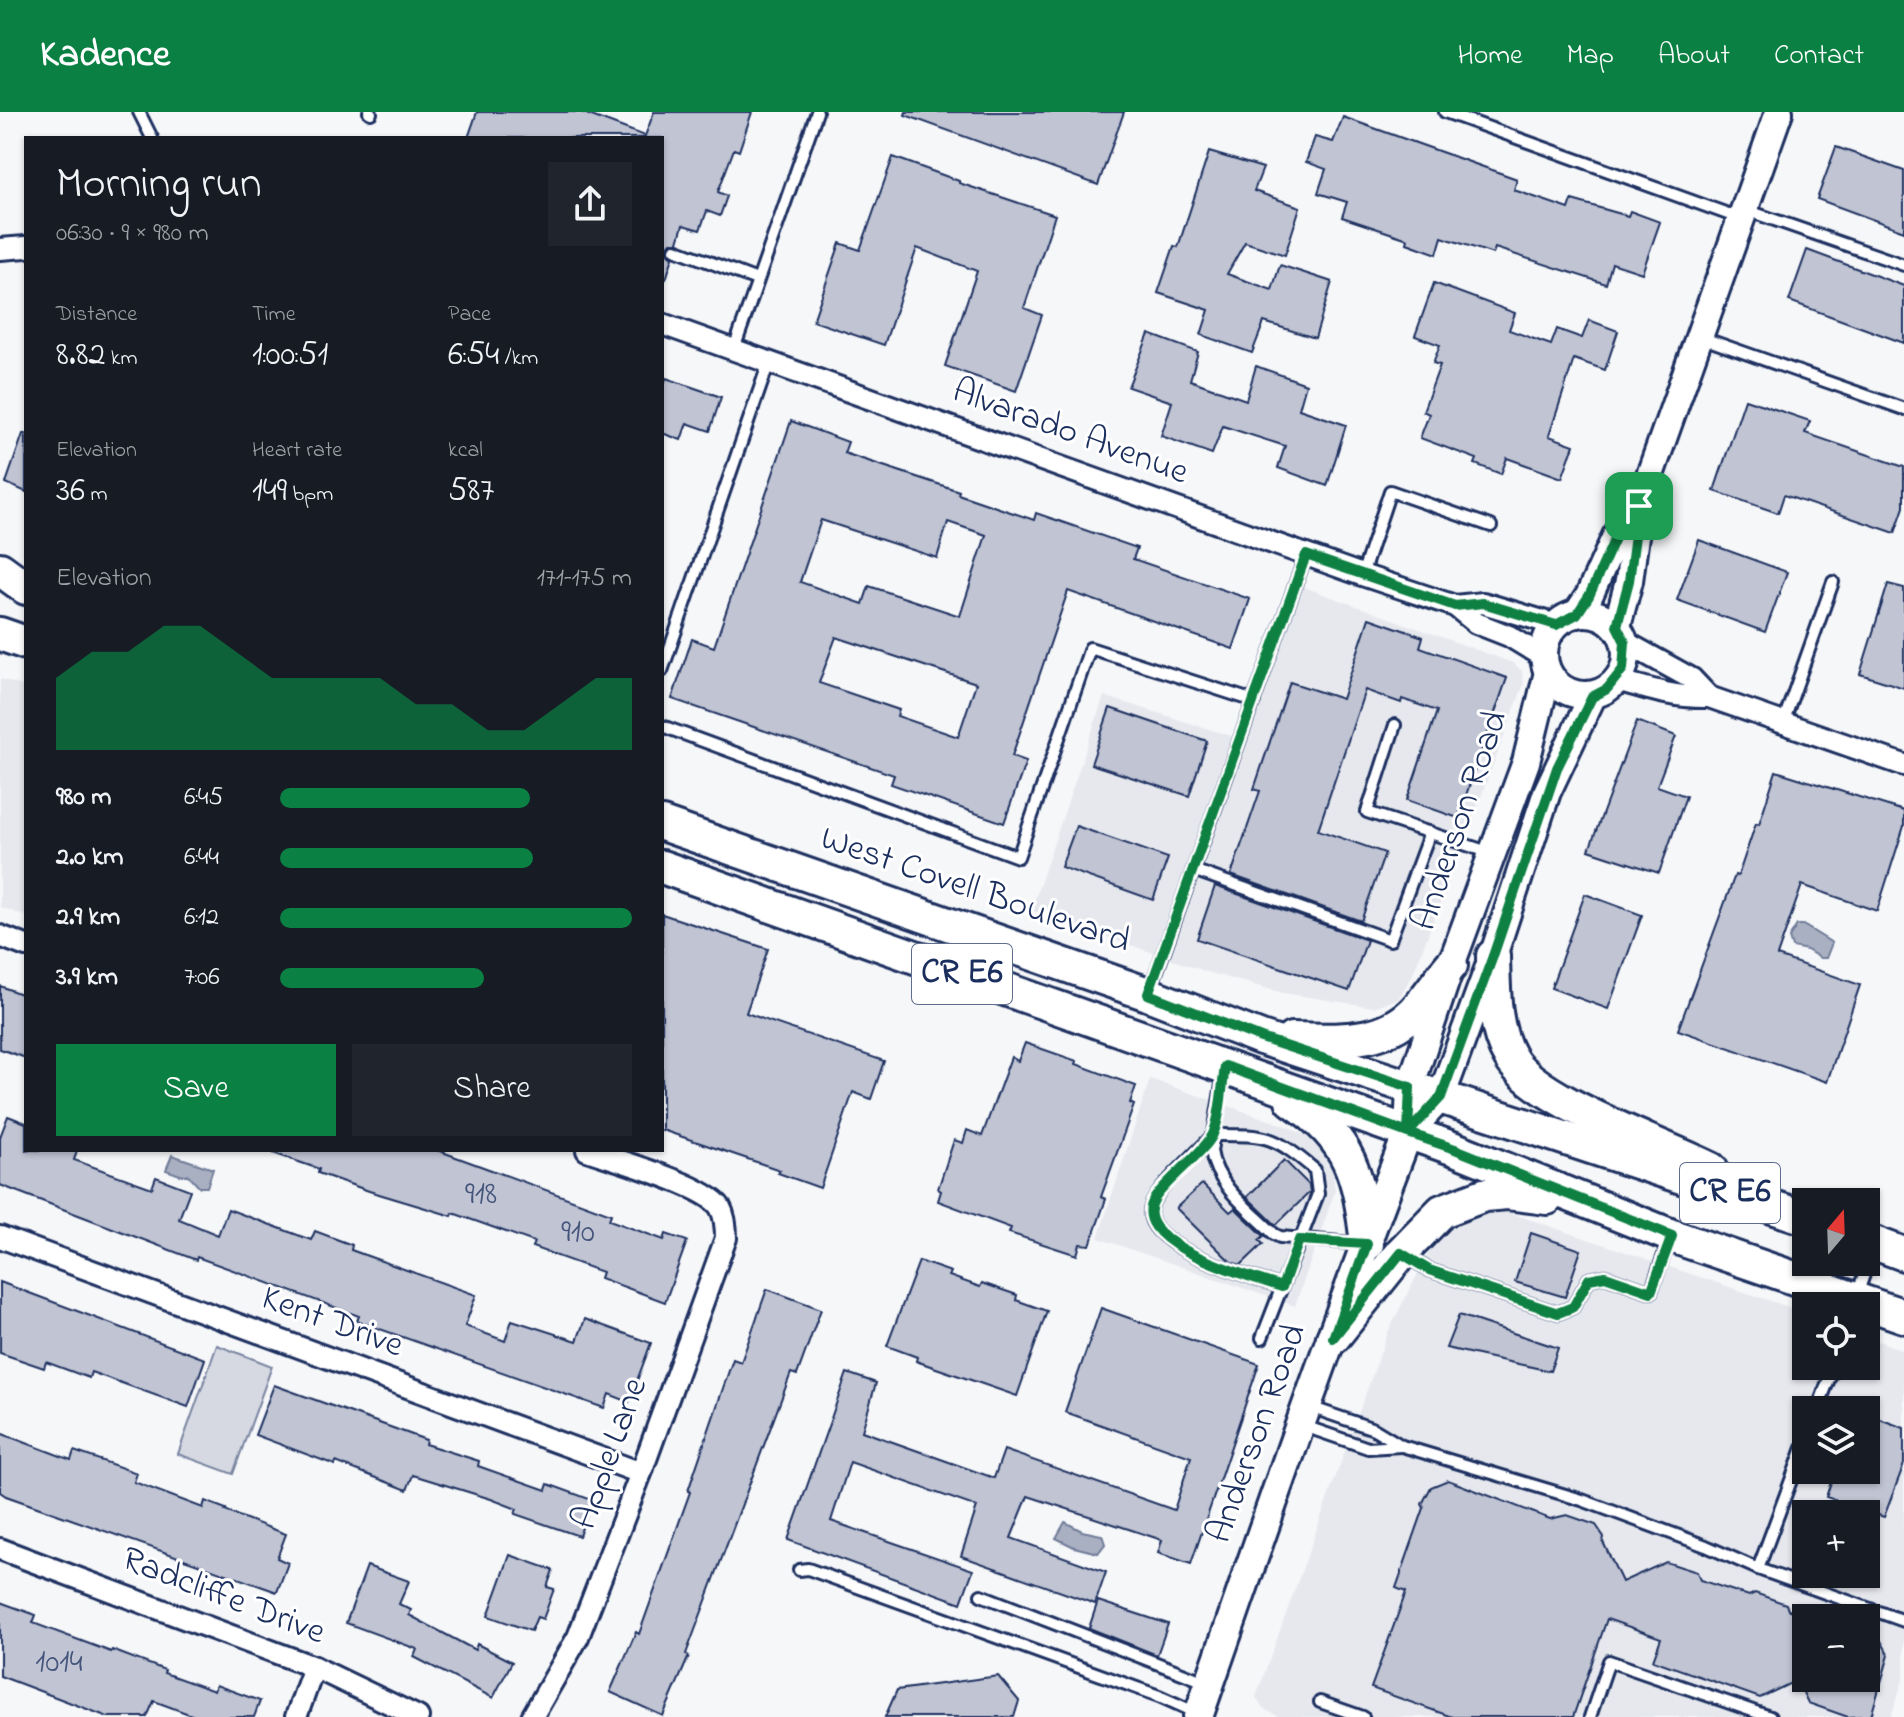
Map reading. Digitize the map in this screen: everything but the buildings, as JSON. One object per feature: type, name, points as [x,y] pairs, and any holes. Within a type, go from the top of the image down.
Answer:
[{"type":"main road","points":[[0,569],[24,587]]},
{"type":"main road","points":[[0,592],[24,600]]},
{"type":"main road","points":[[0,634],[24,644]]},
{"type":"main road","points":[[0,648],[24,645]]},
{"type":"main road","name":"West Covell Boulevard","points":[[664,825],[1148,994],[1261,1038],[1792,1213]]},
{"type":"main road","name":"CR E6","points":[[664,868],[1455,1149],[1584,1202],[1824,1292]]},
{"type":"main road","points":[[1493,956],[1494,993],[1507,1050],[1520,1072],[1536,1086],[1792,1211]]},
{"type":"main road","points":[[1261,1038],[1329,1040],[1386,1033],[1420,1006],[1451,965]]},
{"type":"main road","points":[[1263,1080],[1303,1108],[1341,1145],[1361,1194],[1367,1244]]},
{"type":"main road","name":"Anderson Road","points":[[1201,1716],[1209,1684],[1302,1415],[1408,1133]]},
{"type":"main road","points":[[1333,1338],[1401,1253],[1442,1211],[1458,1202],[1507,1193],[1584,1202]]},
{"type":"main road","name":"CR E6","points":[[1880,1310],[1904,1316]]},
{"type":"street","points":[[1639,506],[1616,536],[1589,596],[1546,645],[1546,665],[1566,691],[1579,696],[1592,697],[1607,689],[1623,669],[1621,634],[1639,506],[1779,112]]},
{"type":"street","points":[[0,249],[24,247]]},
{"type":"street","name":"Alvarado Avenue","points":[[664,325],[1455,606],[1476,623],[1509,636],[1546,665]]},
{"type":"street","name":"Alvarado Avenue","points":[[1455,606],[1483,603],[1567,619]]},
{"type":"street","points":[[1567,619],[1596,614],[1621,634],[1692,679],[1709,697]]},
{"type":"street","name":"Anderson Road","points":[[1408,1133],[1410,1087],[1526,762],[1546,665]]},
{"type":"street","points":[[1617,680],[1653,692],[1687,698],[1709,697],[1904,765]]},
{"type":"street","name":"Anderson Road","points":[[1408,1133],[1441,1097],[1493,956],[1547,792],[1592,697]]},
{"type":"street","points":[[0,936],[24,945]]},
{"type":"street","name":"Apple Lane","points":[[532,1717],[578,1637],[726,1238],[726,1223],[720,1207],[703,1192],[593,1152]]},
{"type":"street","name":"Kent Drive","points":[[0,1237],[641,1473]]},
{"type":"street","name":"Radcliffe Drive","points":[[0,1549],[314,1667],[418,1717]]},
{"type":"street","points":[[296,1717],[314,1667]]},
{"type":"lane","points":[[139,112],[151,136]]},
{"type":"lane","points":[[734,349],[817,112]]},
{"type":"lane","points":[[1445,112],[1742,214],[1904,265]]},
{"type":"lane","points":[[675,249],[757,280]]},
{"type":"lane","points":[[1698,337],[1904,409]]},
{"type":"lane","points":[[664,665],[769,362]]},
{"type":"lane","points":[[1362,575],[1390,491],[1491,526]]},
{"type":"lane","points":[[1148,994],[1306,555]]},
{"type":"lane","points":[[1783,723],[1833,582]]},
{"type":"lane","points":[[664,727],[1018,857],[1090,648],[1254,701]]},
{"type":"lane","points":[[1395,725],[1367,812],[1493,853]]},
{"type":"lane","points":[[1193,870],[1390,940],[1430,832]]},
{"type":"lane","points":[[1225,1066],[1213,1135],[1213,1164],[1221,1179],[1274,1234],[1299,1240],[1367,1244]]},
{"type":"lane","points":[[1262,1338],[1282,1287],[1299,1240],[1318,1194],[1315,1170],[1286,1146],[1261,1135],[1213,1135],[1155,1197],[1149,1215],[1153,1226],[1193,1256],[1282,1287]]},
{"type":"lane","points":[[1401,1253],[1429,1270],[1558,1313],[1573,1307],[1589,1279],[1605,1276],[1651,1292],[1672,1236]]},
{"type":"lane","points":[[1859,1292],[1881,1246]]},
{"type":"lane","points":[[1302,1415],[1374,1429],[1402,1446],[1582,1500],[1706,1546],[1758,1569],[1904,1621]]},
{"type":"lane","points":[[1302,1415],[1368,1448],[1402,1446]]},
{"type":"lane","points":[[1758,1569],[1792,1478]]},
{"type":"lane","points":[[799,1570],[808,1569],[1159,1696],[1201,1716]]},
{"type":"lane","points":[[981,1595],[1209,1684]]},
{"type":"lane","points":[[1590,1717],[1609,1661],[1770,1717]]},
{"type":"lane","points":[[1320,1702],[1363,1717]]},
{"type":"shaded area","points":[[1301,586],[1513,663],[1522,671],[1524,684],[1413,974],[1398,999],[1373,1007],[1283,993],[1207,972],[1031,910],[1104,696],[1247,741]]},
{"type":"shaded area","points":[[0,679],[24,686],[24,915],[0,907]]},
{"type":"shaded area","points":[[1150,1079],[1286,1126],[1307,1136],[1323,1153],[1333,1173],[1335,1191],[1295,1306],[1098,1238]]},
{"type":"shaded area","points":[[1502,1210],[1792,1308],[1792,1380],[1880,1380],[1880,1342],[1904,1351],[1904,1677],[1891,1717],[1280,1717],[1263,1709],[1256,1697],[1388,1332],[1432,1246],[1447,1229],[1471,1215]]},
{"type":"shaded area","points":[[217,1345],[272,1366],[233,1474],[178,1454]]},
{"type":"water","points":[[1797,925],[1803,925],[1832,943],[1826,958],[1792,947],[1789,938]]},
{"type":"water","points":[[172,1155],[213,1169],[207,1187],[199,1187],[188,1175],[166,1170]]},
{"type":"water","points":[[1065,1522],[1082,1531],[1102,1535],[1105,1544],[1098,1553],[1074,1547],[1056,1538]]},
{"type":"route","points":[[1639,506],[1616,536],[1589,596],[1577,614],[1556,625],[1483,603],[1455,606],[1306,555],[1148,994],[1261,1038],[1410,1087],[1408,1133],[1225,1066],[1213,1135],[1155,1197],[1149,1215],[1153,1226],[1193,1256],[1282,1287],[1299,1240],[1367,1244],[1333,1338],[1401,1253],[1429,1270],[1558,1313],[1573,1307],[1589,1279],[1605,1276],[1651,1292],[1672,1236],[1408,1133],[1441,1097],[1557,768],[1592,697],[1617,680],[1623,669],[1625,642],[1617,626],[1629,581],[1639,506]]}]
